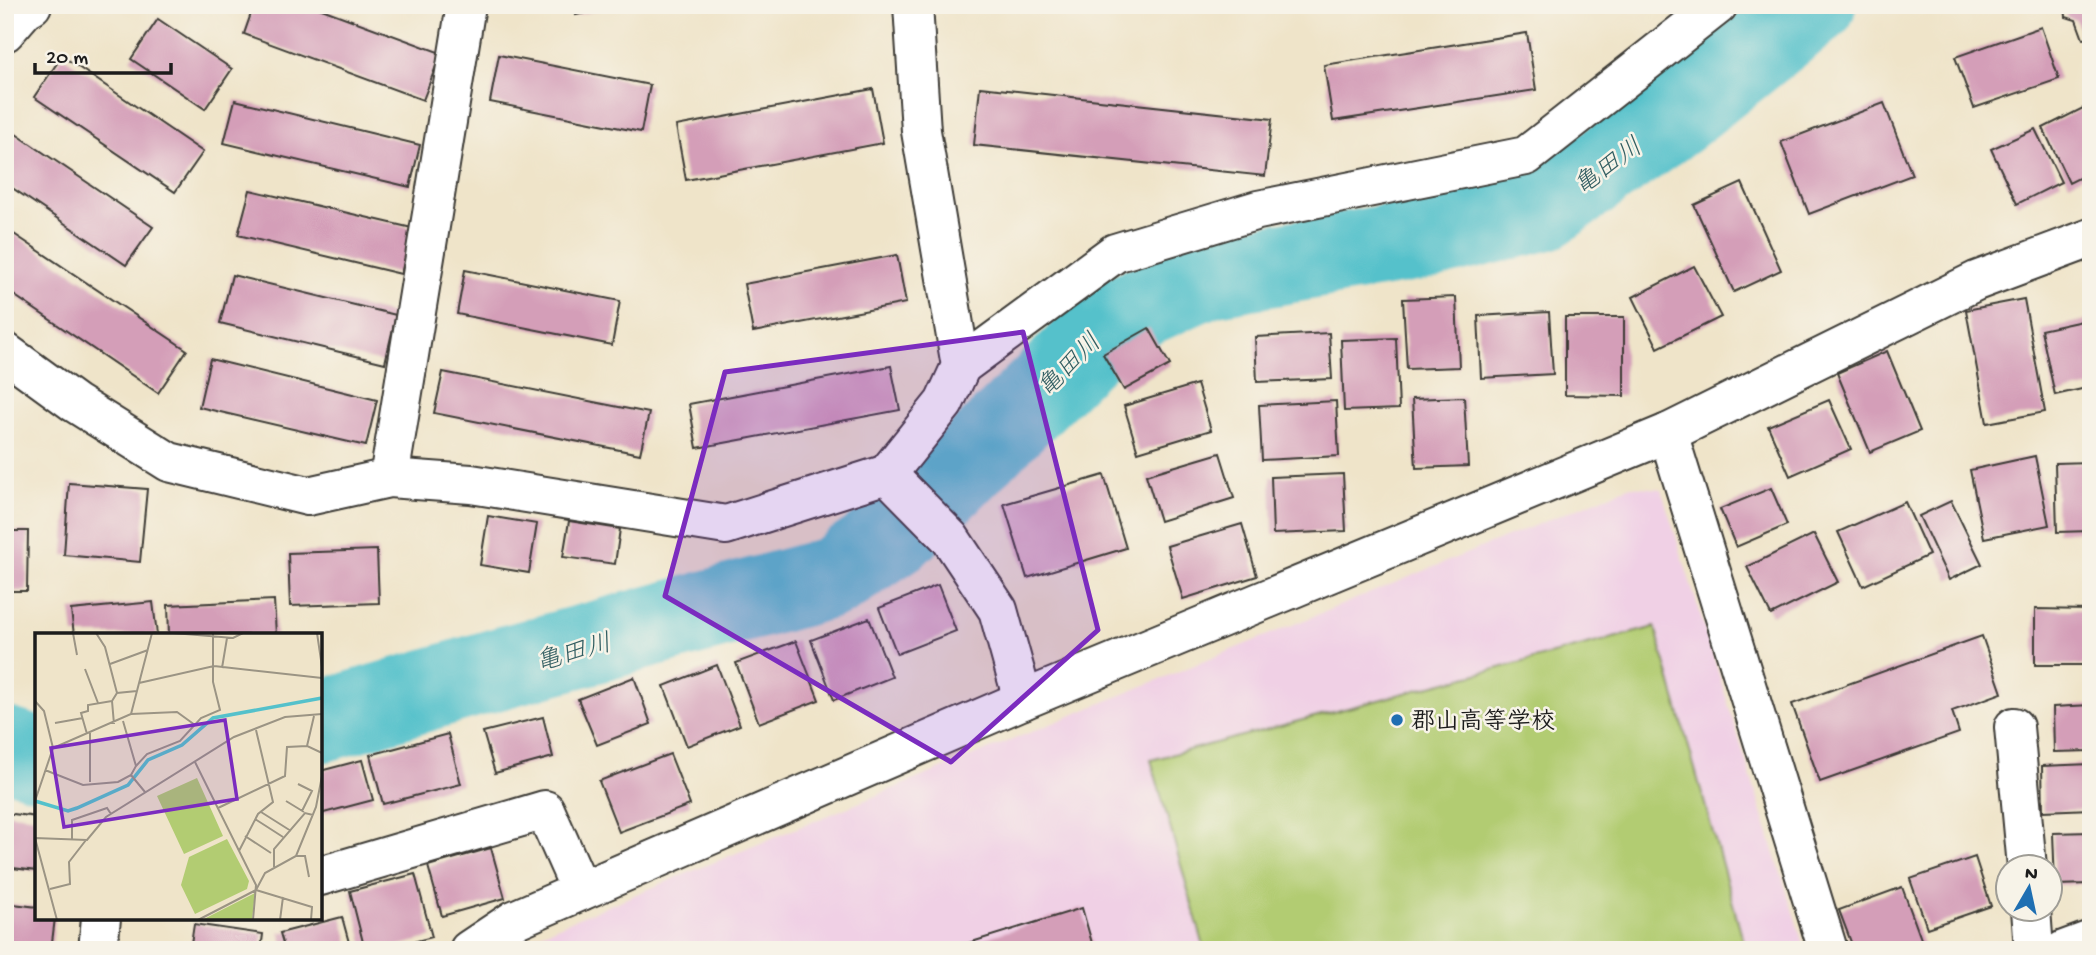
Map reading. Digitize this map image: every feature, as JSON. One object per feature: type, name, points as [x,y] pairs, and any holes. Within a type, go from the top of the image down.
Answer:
[{"type":"street","points":[[389,478],[466,5]]},
{"type":"street","points":[[913,5],[921,131],[961,366]]},
{"type":"street","points":[[5,352],[75,403],[169,462],[308,496],[389,478],[471,484],[726,525],[888,475],[944,404],[961,366],[1115,253],[1258,210],[1526,156],[1717,5]]},
{"type":"street","points":[[469,950],[514,920],[1023,700],[1668,433],[1976,281],[2091,238]]},
{"type":"street","points":[[1668,433],[1828,950]]},
{"type":"street","points":[[888,475],[950,538],[998,610],[1023,700]]},
{"type":"street","points":[[2014,727],[2026,853]]},
{"type":"street","points":[[322,875],[545,810],[581,891]]},
{"type":"street","points":[[97,950],[101,920]]},
{"type":"street","points":[[2032,923],[2034,950]]},
{"type":"street","points":[[2064,950],[2091,940]]},
{"type":"highlighted area","points":[[1023,332],[1098,630],[951,762],[665,596],[725,372]]},
{"type":"shaded area","name":"郡山高等学校","points":[[1631,486],[1661,489],[1805,950],[500,950]]},
{"type":"green space","points":[[1655,627],[1746,950],[1205,950],[1151,760]]},
{"type":"building","points":[[254,5],[311,5],[441,53],[423,100],[244,34]]},
{"type":"building","points":[[574,5],[616,5],[616,6],[576,15]]},
{"type":"building","points":[[2065,5],[2091,5],[2091,38],[2083,39],[2076,20],[2066,17]]},
{"type":"building","points":[[158,19],[232,69],[205,109],[131,59]]},
{"type":"building","points":[[2041,27],[2059,79],[1974,108],[1955,57]]},
{"type":"building","points":[[1527,33],[1536,90],[1333,121],[1324,65]]},
{"type":"building","points":[[499,55],[650,85],[641,132],[490,102]]},
{"type":"building","points":[[62,56],[203,152],[175,192],[34,97]]},
{"type":"building","points":[[980,87],[1272,119],[1265,176],[974,145]]},
{"type":"building","points":[[873,89],[883,143],[686,180],[676,126]]},
{"type":"building","points":[[235,100],[420,145],[410,187],[224,143]]},
{"type":"building","points":[[1884,103],[1912,175],[1809,214],[1781,142]]},
{"type":"building","points":[[2085,107],[2091,120],[2091,172],[2069,183],[2043,128]]},
{"type":"building","points":[[2035,129],[2061,182],[2017,204],[1991,149]]},
{"type":"building","points":[[13,132],[153,227],[126,265],[5,183],[5,144]]},
{"type":"building","points":[[1742,183],[1781,270],[1734,292],[1694,205]]},
{"type":"building","points":[[250,190],[412,228],[401,274],[238,235]]},
{"type":"building","points":[[5,228],[187,350],[158,393],[5,289]]},
{"type":"building","points":[[897,255],[906,303],[753,332],[744,284]]},
{"type":"building","points":[[1694,266],[1721,317],[1658,348],[1633,297]]},
{"type":"building","points":[[465,270],[620,301],[612,345],[457,314]]},
{"type":"building","points":[[232,275],[396,315],[385,363],[220,323]]},
{"type":"building","points":[[1456,297],[1459,367],[1407,369],[1403,299]]},
{"type":"building","points":[[2024,299],[2045,412],[1987,423],[1966,310]]},
{"type":"building","points":[[1549,312],[1553,374],[1481,378],[1478,316]]},
{"type":"building","points":[[1565,317],[1624,317],[1624,396],[1565,395]]},
{"type":"building","points":[[2091,319],[2091,387],[2055,395],[2041,330]]},
{"type":"building","points":[[1149,328],[1170,365],[1124,390],[1103,354]]},
{"type":"building","points":[[1329,333],[1332,379],[1257,382],[1255,337]]},
{"type":"building","points":[[1396,338],[1399,409],[1344,411],[1341,340]]},
{"type":"building","points":[[1887,351],[1920,431],[1870,452],[1837,373]]},
{"type":"building","points":[[210,359],[377,400],[366,446],[199,407]]},
{"type":"building","points":[[891,366],[900,410],[697,448],[689,404]]},
{"type":"building","points":[[443,372],[649,413],[640,454],[434,413]]},
{"type":"building","points":[[1197,384],[1211,430],[1138,452],[1124,406]]},
{"type":"building","points":[[1464,397],[1468,466],[1416,468],[1412,399]]},
{"type":"building","points":[[1829,400],[1851,449],[1790,476],[1768,426]]},
{"type":"building","points":[[1336,401],[1339,456],[1262,460],[1259,405]]},
{"type":"building","points":[[1220,453],[1234,498],[1160,521],[1146,475]]},
{"type":"building","points":[[2035,456],[2049,525],[1984,538],[1970,470]]},
{"type":"building","points":[[2091,462],[2091,531],[2057,532],[2055,463]]},
{"type":"building","points":[[1343,474],[1346,531],[1273,534],[1271,477]]},
{"type":"building","points":[[1104,475],[1126,548],[1027,578],[1004,504]]},
{"type":"building","points":[[69,483],[147,489],[140,562],[64,555]]},
{"type":"building","points":[[1771,488],[1787,525],[1736,547],[1720,509]]},
{"type":"building","points":[[1951,501],[1982,564],[1949,580],[1919,516]]},
{"type":"building","points":[[1905,502],[1929,555],[1863,586],[1838,532]]},
{"type":"building","points":[[488,516],[537,524],[529,573],[480,565]]},
{"type":"building","points":[[569,521],[620,529],[615,564],[563,557]]},
{"type":"building","points":[[1242,524],[1257,576],[1183,599],[1167,546]]},
{"type":"building","points":[[5,531],[28,531],[27,591],[5,591]]},
{"type":"building","points":[[1814,534],[1838,582],[1771,615],[1747,567]]},
{"type":"building","points":[[377,550],[379,603],[290,606],[288,553]]},
{"type":"building","points":[[938,585],[956,631],[897,654],[879,608]]},
{"type":"building","points":[[274,600],[276,633],[169,633],[168,605]]},
{"type":"building","points":[[153,602],[157,633],[74,633],[71,610]]},
{"type":"building","points":[[2035,609],[2091,610],[2091,665],[2035,665]]},
{"type":"building","points":[[869,618],[892,677],[834,700],[811,640]]},
{"type":"building","points":[[1982,636],[2002,693],[1952,711],[1959,733],[1820,782],[1792,704]]},
{"type":"building","points":[[796,641],[819,700],[759,723],[736,663]]},
{"type":"building","points":[[717,665],[740,725],[687,746],[664,686]]},
{"type":"building","points":[[634,677],[651,724],[597,745],[578,699]]},
{"type":"building","points":[[2091,705],[2091,751],[2054,752],[2053,707]]},
{"type":"building","points":[[543,717],[553,757],[495,773],[483,732]]},
{"type":"building","points":[[448,734],[461,784],[383,804],[370,755]]},
{"type":"building","points":[[670,754],[690,805],[619,832],[599,781]]},
{"type":"building","points":[[362,760],[373,800],[322,813],[322,770]]},
{"type":"building","points":[[2091,764],[2091,809],[2043,811],[2042,766]]},
{"type":"building","points":[[5,813],[35,817],[35,871],[5,867]]},
{"type":"building","points":[[2091,832],[2091,884],[2064,885],[2064,853],[2054,853],[2053,833]]},
{"type":"building","points":[[491,848],[505,898],[442,916],[428,866]]},
{"type":"building","points":[[1975,857],[1991,906],[1927,928],[1910,879]]},
{"type":"building","points":[[415,874],[432,937],[383,950],[365,950],[350,891]]},
{"type":"building","points":[[1902,887],[1925,950],[1854,950],[1839,910]]},
{"type":"building","points":[[5,903],[35,907],[35,920],[55,920],[51,950],[5,950]]},
{"type":"building","points":[[1082,908],[1094,950],[960,950],[959,946]]},
{"type":"building","points":[[342,917],[351,950],[285,950],[280,933]]},
{"type":"building","points":[[194,924],[263,934],[261,950],[190,950]]},
{"type":"waterway","name":"亀田川","points":[[322,721],[504,667],[833,577],[898,533],[1114,319],[1209,276],[1431,238],[1544,210],[1676,116],[1815,5]]},
{"type":"waterway","name":"亀田川","points":[[5,748],[35,757]]},
{"type":"place","name":"郡山高等学校","points":[[1397,720]]}]
